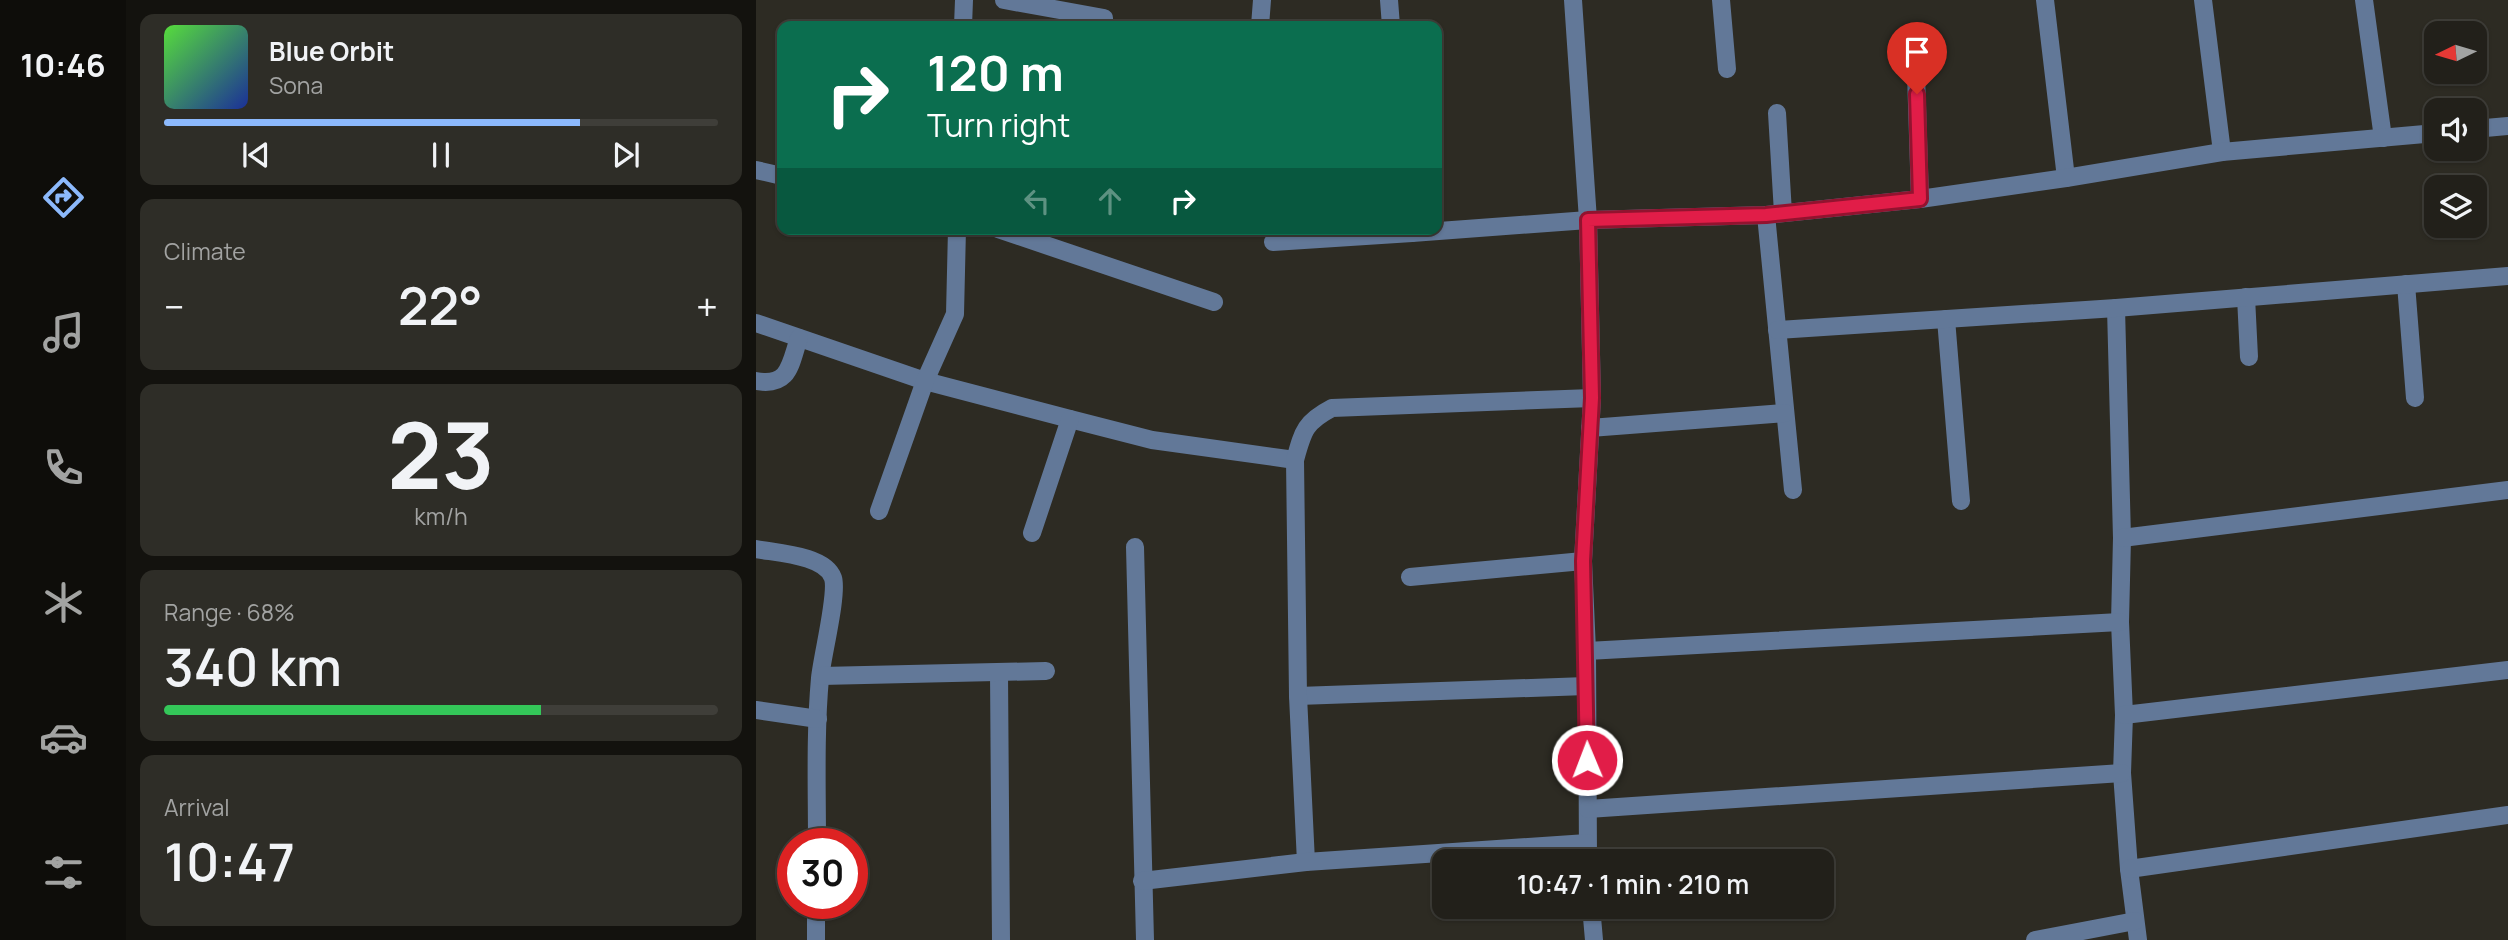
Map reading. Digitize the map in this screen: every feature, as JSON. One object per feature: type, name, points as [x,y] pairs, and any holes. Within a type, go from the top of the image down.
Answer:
[{"type":"street","points":[[963,21],[964,0]]},
{"type":"street","points":[[1004,0],[1104,19]]},
{"type":"street","points":[[1261,21],[1262,0]]},
{"type":"street","points":[[1389,0],[1391,21]]},
{"type":"street","points":[[1573,0],[1588,220],[1592,398],[1583,561],[1587,651],[1587,849]]},
{"type":"street","points":[[1721,0],[1727,69]]},
{"type":"street","points":[[2045,0],[2066,178]]},
{"type":"street","points":[[2203,0],[2222,152]]},
{"type":"street","points":[[2364,0],[2383,138]]},
{"type":"street","points":[[1915,42],[1920,199]]},
{"type":"street","points":[[1777,113],[1774,214],[1777,330],[1793,490]]},
{"type":"street","points":[[2487,128],[2508,126]]},
{"type":"street","points":[[1442,229],[1588,220],[1774,214],[1920,199],[2222,152],[2424,134]]},
{"type":"street","points":[[756,170],[777,175]]},
{"type":"street","points":[[879,511],[925,381],[955,314],[957,235]]},
{"type":"street","points":[[1017,235],[1214,302]]},
{"type":"street","points":[[1273,242],[1361,235]]},
{"type":"street","points":[[1777,330],[2116,308],[2508,276]]},
{"type":"street","points":[[2406,284],[2415,398]]},
{"type":"street","points":[[2246,297],[2249,356]]},
{"type":"street","points":[[2116,308],[2122,538],[2122,773],[2129,869],[2138,940]]},
{"type":"street","points":[[1946,319],[1961,501]]},
{"type":"street","points":[[756,323],[925,381],[1152,440],[1295,460]]},
{"type":"street","points":[[756,382],[772,384],[778,381],[788,370],[799,338]]},
{"type":"street","points":[[1306,862],[1298,696],[1295,460],[1302,437],[1312,418],[1332,408],[1592,398]]},
{"type":"street","points":[[1590,428],[1786,413]]},
{"type":"street","points":[[1032,533],[1070,419]]},
{"type":"street","points":[[2122,538],[2508,490]]},
{"type":"street","points":[[1135,547],[1145,940]]},
{"type":"street","points":[[756,549],[813,560],[824,566],[833,578],[818,719],[817,828]]},
{"type":"street","points":[[1409,577],[1583,561]]},
{"type":"street","points":[[1587,651],[2120,622]]},
{"type":"street","points":[[2124,715],[2508,670]]},
{"type":"street","points":[[821,676],[1046,671]]},
{"type":"street","points":[[999,673],[1001,940]]},
{"type":"street","points":[[1298,696],[1586,686]]},
{"type":"street","points":[[756,710],[818,719]]},
{"type":"street","points":[[1588,809],[2122,773]]},
{"type":"street","points":[[2129,869],[2508,815]]},
{"type":"street","points":[[1142,881],[1306,862],[1432,858]]},
{"type":"street","points":[[816,919],[816,940]]},
{"type":"street","points":[[1592,919],[1594,940]]},
{"type":"street","points":[[2035,940],[2135,921]]},
{"type":"route","points":[[1587,760],[1587,651],[1583,561],[1592,398],[1588,220],[1766,215],[1920,199],[1917,94]]}]
